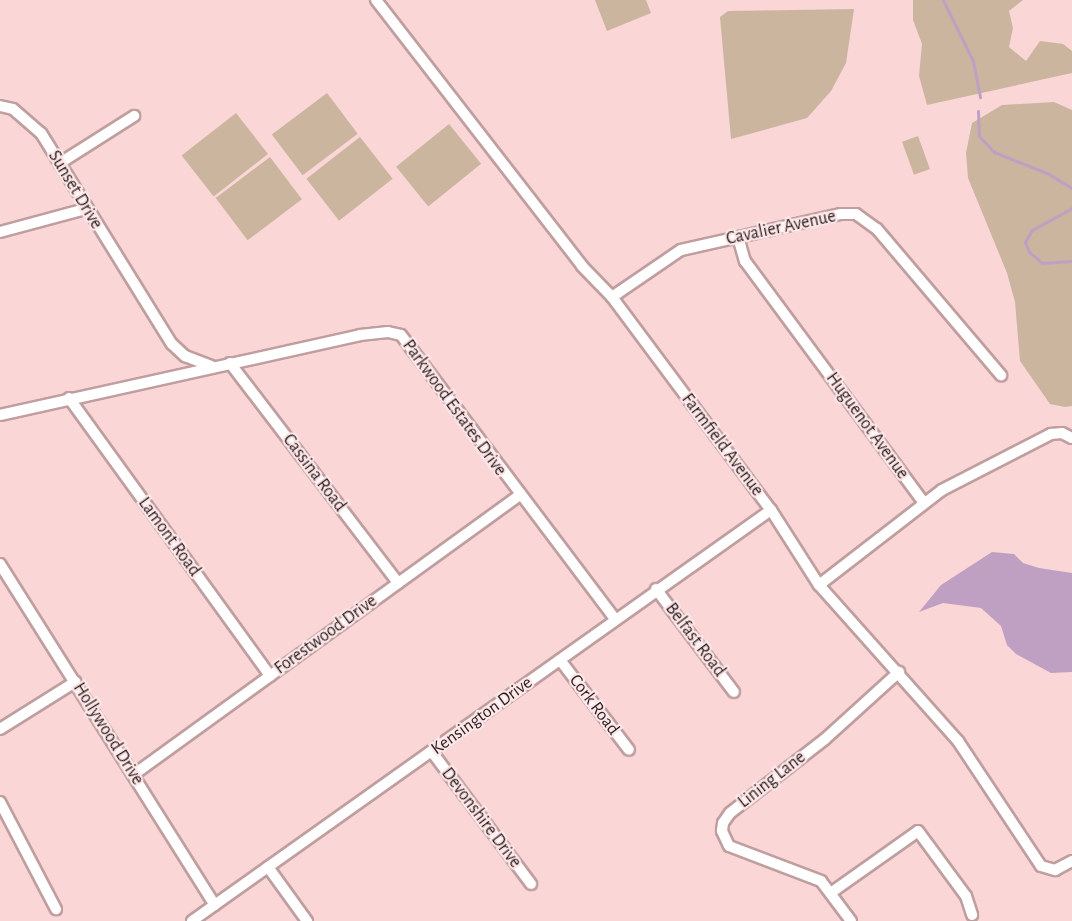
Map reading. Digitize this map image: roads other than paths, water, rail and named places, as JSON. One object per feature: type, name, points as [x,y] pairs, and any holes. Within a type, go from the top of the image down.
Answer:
[{"type":"street","name":"Farmfield Avenue","points":[[376,0],[582,266],[612,297],[771,510],[819,585],[899,672],[958,741],[1041,866],[1055,870],[1072,861]]},
{"type":"street","name":"Sunset Drive","points":[[0,106],[13,109],[31,122],[60,163],[136,290],[172,344],[185,356],[214,366]]},
{"type":"street","points":[[60,163],[134,116]]},
{"type":"street","points":[[0,232],[86,209]]},
{"type":"street","name":"Cavalier Avenue","points":[[612,297],[668,256],[738,237],[840,214],[856,214],[869,221],[1000,375]]},
{"type":"street","name":"Huguenot Avenue","points":[[738,237],[745,261],[924,503]]},
{"type":"street","name":"Parkwood Estates Drive","points":[[230,363],[360,335],[388,332],[401,335],[519,496],[615,618]]},
{"type":"street","points":[[0,415],[230,363]]},
{"type":"street","name":"Cassina Road","points":[[230,363],[398,583]]},
{"type":"street","name":"Lamont Road","points":[[69,398],[270,676]]},
{"type":"street","points":[[819,585],[924,503],[1051,434],[1062,433],[1072,438]]},
{"type":"street","name":"Forestwood Drive","points":[[133,775],[519,496]]},
{"type":"street","name":"Kensington Drive","points":[[192,921],[432,752],[615,618],[771,510]]},
{"type":"street","name":"Hollywood Drive","points":[[0,564],[215,905]]},
{"type":"street","name":"Belfast Road","points":[[656,589],[734,692]]},
{"type":"street","name":"Cork Road","points":[[560,660],[629,750]]},
{"type":"street","name":"Lining Lane","points":[[851,921],[821,880],[729,846],[722,831],[723,823],[730,813],[825,739],[899,672]]},
{"type":"street","points":[[0,729],[75,682]]},
{"type":"street","name":"Devonshire Drive","points":[[432,752],[531,884]]},
{"type":"street","points":[[0,802],[56,909]]},
{"type":"street","points":[[832,892],[918,831],[966,896],[972,915]]},
{"type":"street","points":[[268,867],[307,921]]},
{"type":"waterway","points":[[943,0],[973,61],[980,97]]},
{"type":"waterway","points":[[978,111],[979,136],[994,152],[1047,173],[1072,188]]},
{"type":"waterway","points":[[1072,208],[1032,230],[1025,242],[1029,252],[1042,263],[1072,261]]}]
